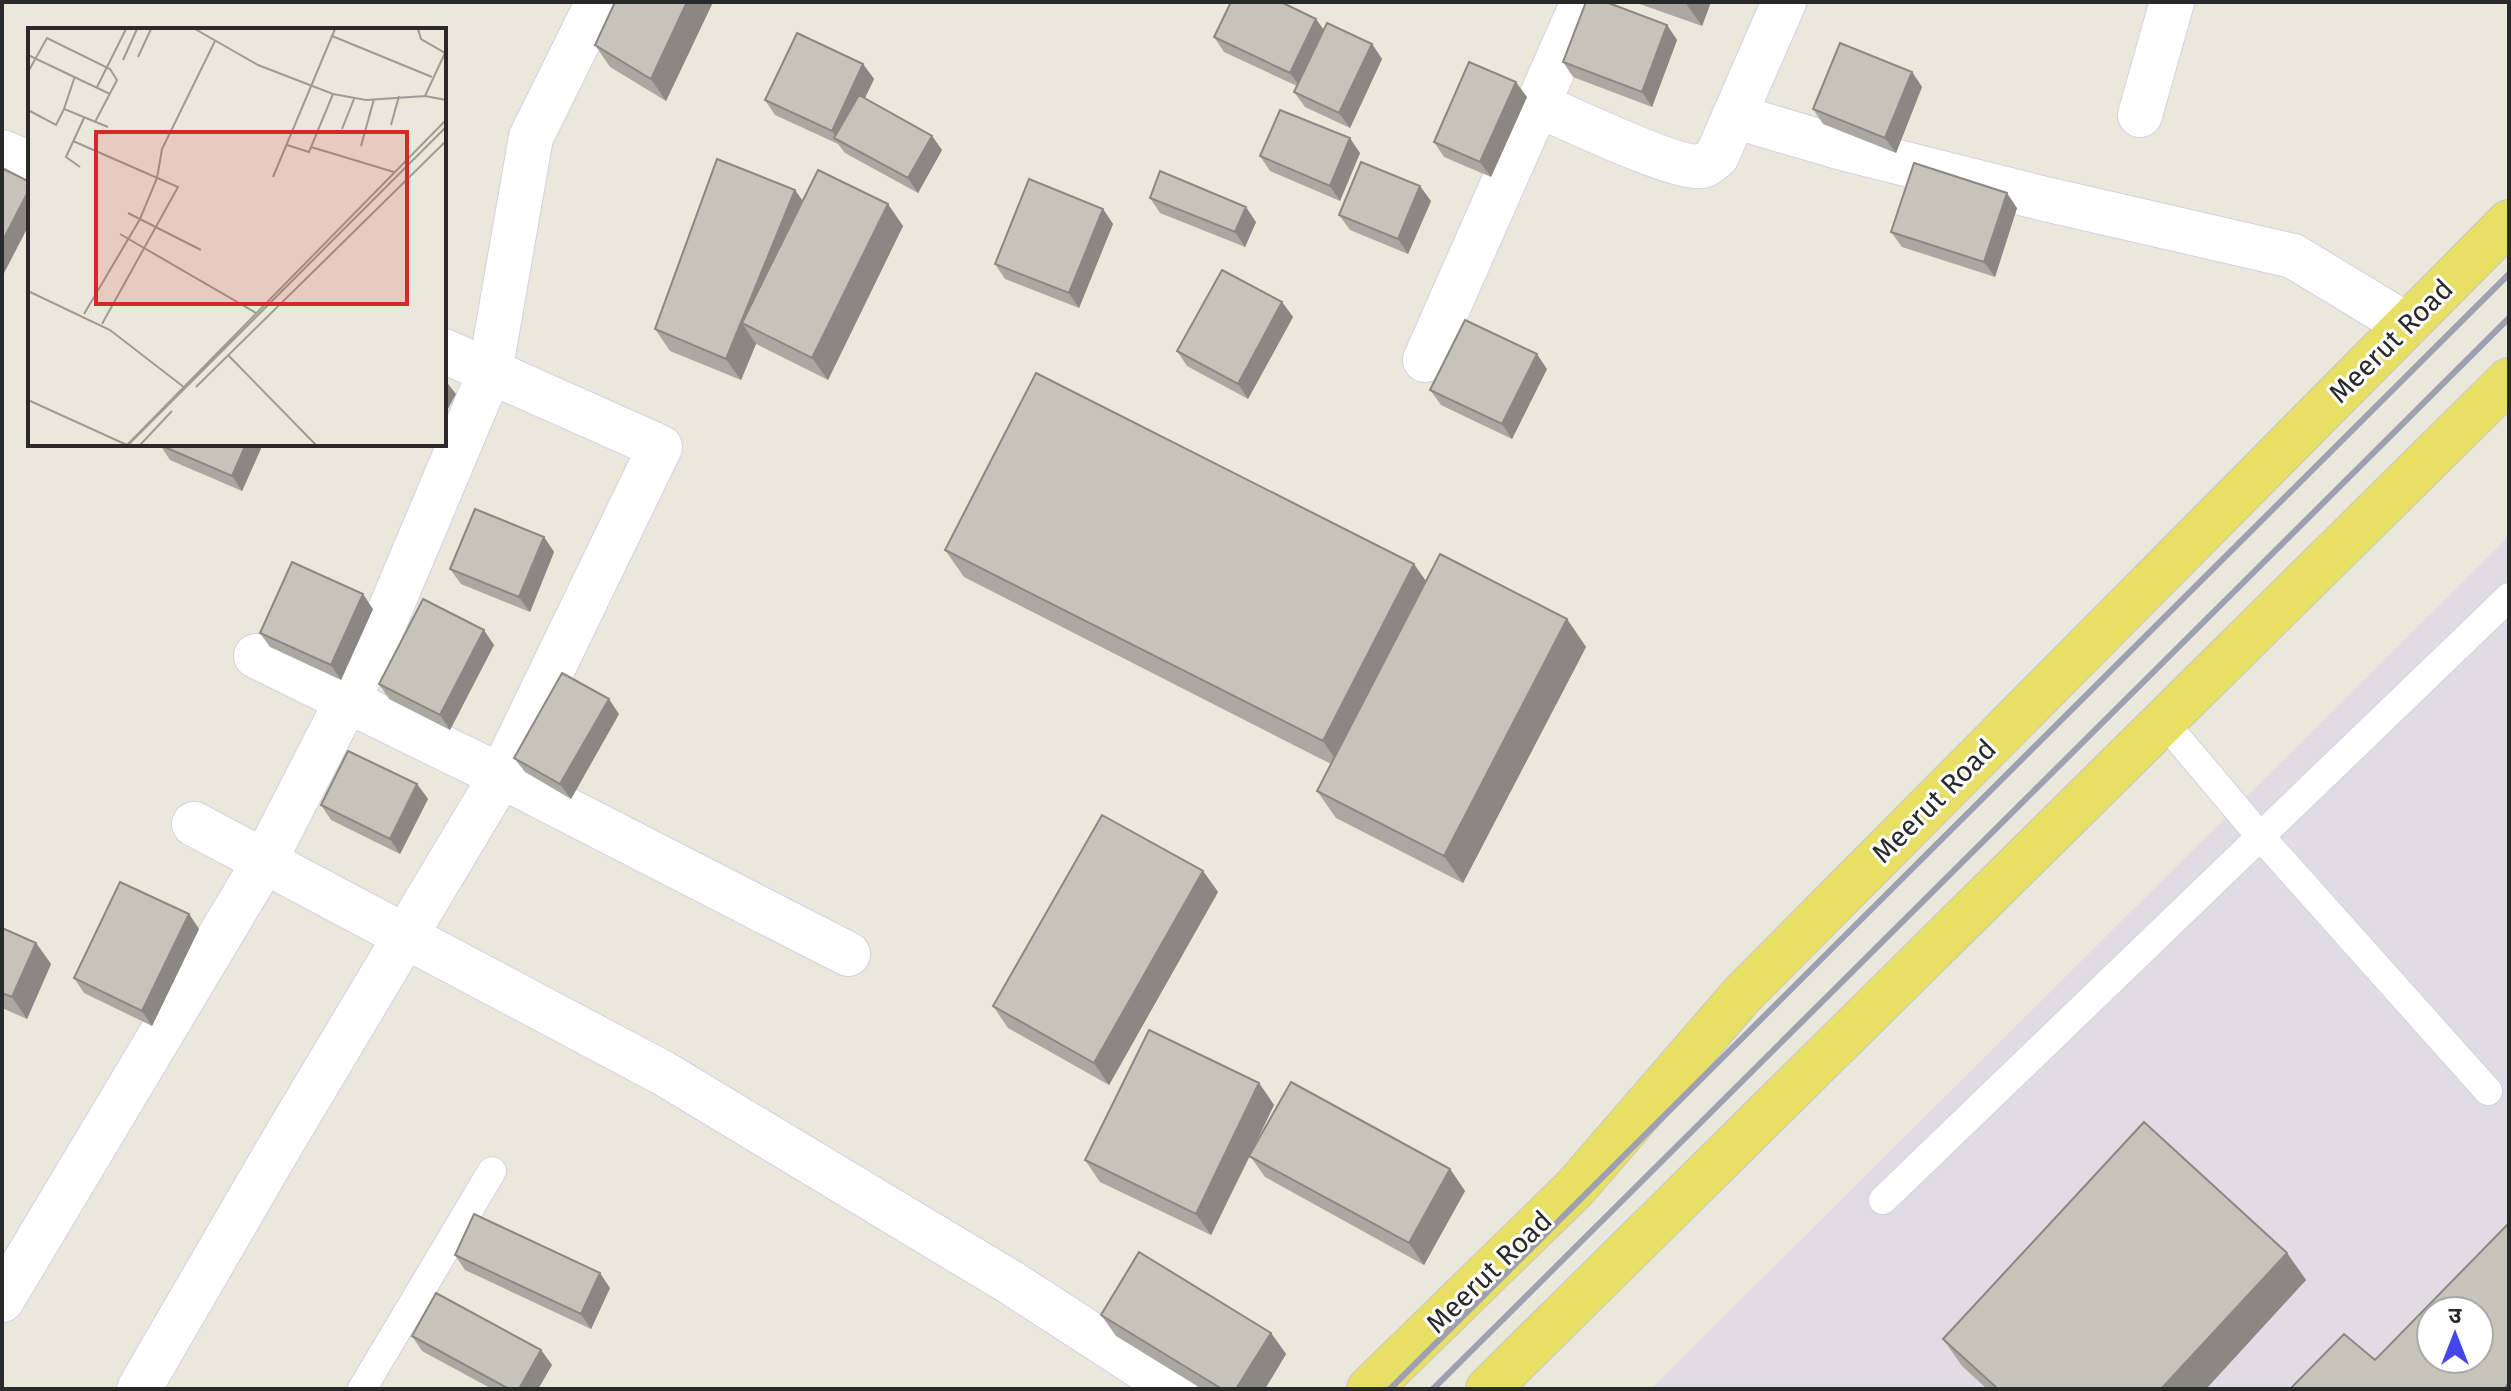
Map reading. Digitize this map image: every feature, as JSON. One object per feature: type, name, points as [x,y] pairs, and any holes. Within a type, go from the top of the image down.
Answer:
[{"type":"main road","name":"Meerut Road","points":[[1369,1389],[1575,1188],[1741,996],[2509,222]]},
{"type":"main road","points":[[1488,1389],[2509,380]]},
{"type":"street","points":[[2,1300],[264,862],[373,650],[490,372],[531,137],[598,2]]},
{"type":"street","points":[[1425,360],[1583,2]]},
{"type":"street","points":[[1538,105],[1638,148],[1686,165],[1703,166],[1717,156],[1737,117],[1784,2]]},
{"type":"street","points":[[2140,115],[2172,2]]},
{"type":"street","points":[[1737,117],[1917,167],[2293,256],[2407,325]]},
{"type":"street","points":[[2,152],[28,163]]},
{"type":"street","points":[[139,1389],[501,776],[660,447],[446,352]]},
{"type":"street","points":[[256,656],[501,776],[848,954]]},
{"type":"street","points":[[194,824],[663,1073],[1010,1282],[1175,1389]]},
{"type":"lane","points":[[1883,1200],[2509,597]]},
{"type":"lane","points":[[2164,722],[2260,836],[2488,1091]]},
{"type":"lane","points":[[362,1389],[492,1171]]},
{"type":"shaded area","points":[[2509,536],[2509,1389],[1651,1389]]},
{"type":"building","points":[[615,2],[687,2],[651,79],[595,45]]},
{"type":"building","points":[[1231,2],[1281,2],[1316,19],[1290,73],[1214,37]]},
{"type":"building","points":[[1586,2],[1606,2],[1667,25],[1642,92],[1563,62]]},
{"type":"building","points":[[1327,23],[1372,44],[1339,113],[1294,92]]},
{"type":"building","points":[[797,33],[863,64],[832,131],[765,100]]},
{"type":"building","points":[[1840,43],[1912,72],[1885,138],[1813,109]]},
{"type":"building","points":[[1469,62],[1516,82],[1480,162],[1434,142]]},
{"type":"building","points":[[859,95],[932,136],[908,178],[834,138]]},
{"type":"building","points":[[1280,110],[1350,138],[1330,186],[1260,156]]},
{"type":"building","points":[[717,159],[795,190],[726,359],[655,329]]},
{"type":"building","points":[[1361,162],[1420,186],[1398,239],[1339,215]]},
{"type":"building","points":[[1914,163],[2007,193],[1984,262],[1891,232]]},
{"type":"building","points":[[2,168],[28,181],[28,192],[2,242]]},
{"type":"building","points":[[818,170],[888,204],[812,358],[742,323]]},
{"type":"building","points":[[1160,171],[1246,207],[1235,232],[1150,198]]},
{"type":"building","points":[[1029,179],[1103,209],[1069,293],[995,264]]},
{"type":"building","points":[[1222,270],[1282,302],[1238,384],[1177,351]]},
{"type":"building","points":[[1465,320],[1537,354],[1502,424],[1430,390]]},
{"type":"building","points":[[1036,373],[1414,564],[1323,741],[945,550]]},
{"type":"building","points":[[162,446],[245,446],[232,476]]},
{"type":"building","points":[[475,509],[544,537],[519,597],[450,569]]},
{"type":"building","points":[[1440,554],[1567,619],[1444,856],[1317,791]]},
{"type":"building","points":[[292,562],[363,594],[331,665],[260,633]]},
{"type":"building","points":[[423,599],[484,630],[440,715],[379,684]]},
{"type":"building","points":[[562,673],[609,699],[560,784],[514,758]]},
{"type":"building","points":[[348,751],[417,784],[390,839],[321,805]]},
{"type":"building","points":[[1102,815],[1203,871],[1094,1063],[993,1006]]},
{"type":"building","points":[[120,882],[189,914],[142,1011],[74,978]]},
{"type":"building","points":[[2,928],[36,943],[12,997],[2,993]]},
{"type":"building","points":[[1149,1030],[1259,1083],[1196,1214],[1085,1160]]},
{"type":"building","points":[[1291,1082],[1450,1169],[1409,1243],[1249,1156]]},
{"type":"building","points":[[2144,1122],[2287,1253],[2161,1389],[1998,1389],[1943,1339]]},
{"type":"building","points":[[474,1214],[600,1273],[581,1314],[455,1255]]},
{"type":"building","points":[[2509,1223],[2509,1383],[2504,1389],[2290,1389],[2344,1334],[2375,1360],[2415,1319],[2415,1375],[2495,1375],[2495,1295],[2439,1295]]},
{"type":"building","points":[[1139,1252],[1271,1333],[1236,1389],[1222,1389],[1101,1315]]},
{"type":"building","points":[[436,1293],[541,1350],[519,1389],[509,1389],[412,1336]]},
{"type":"railway","points":[[1390,1389],[2509,274]]},
{"type":"railway","points":[[1433,1389],[2509,318]]}]
